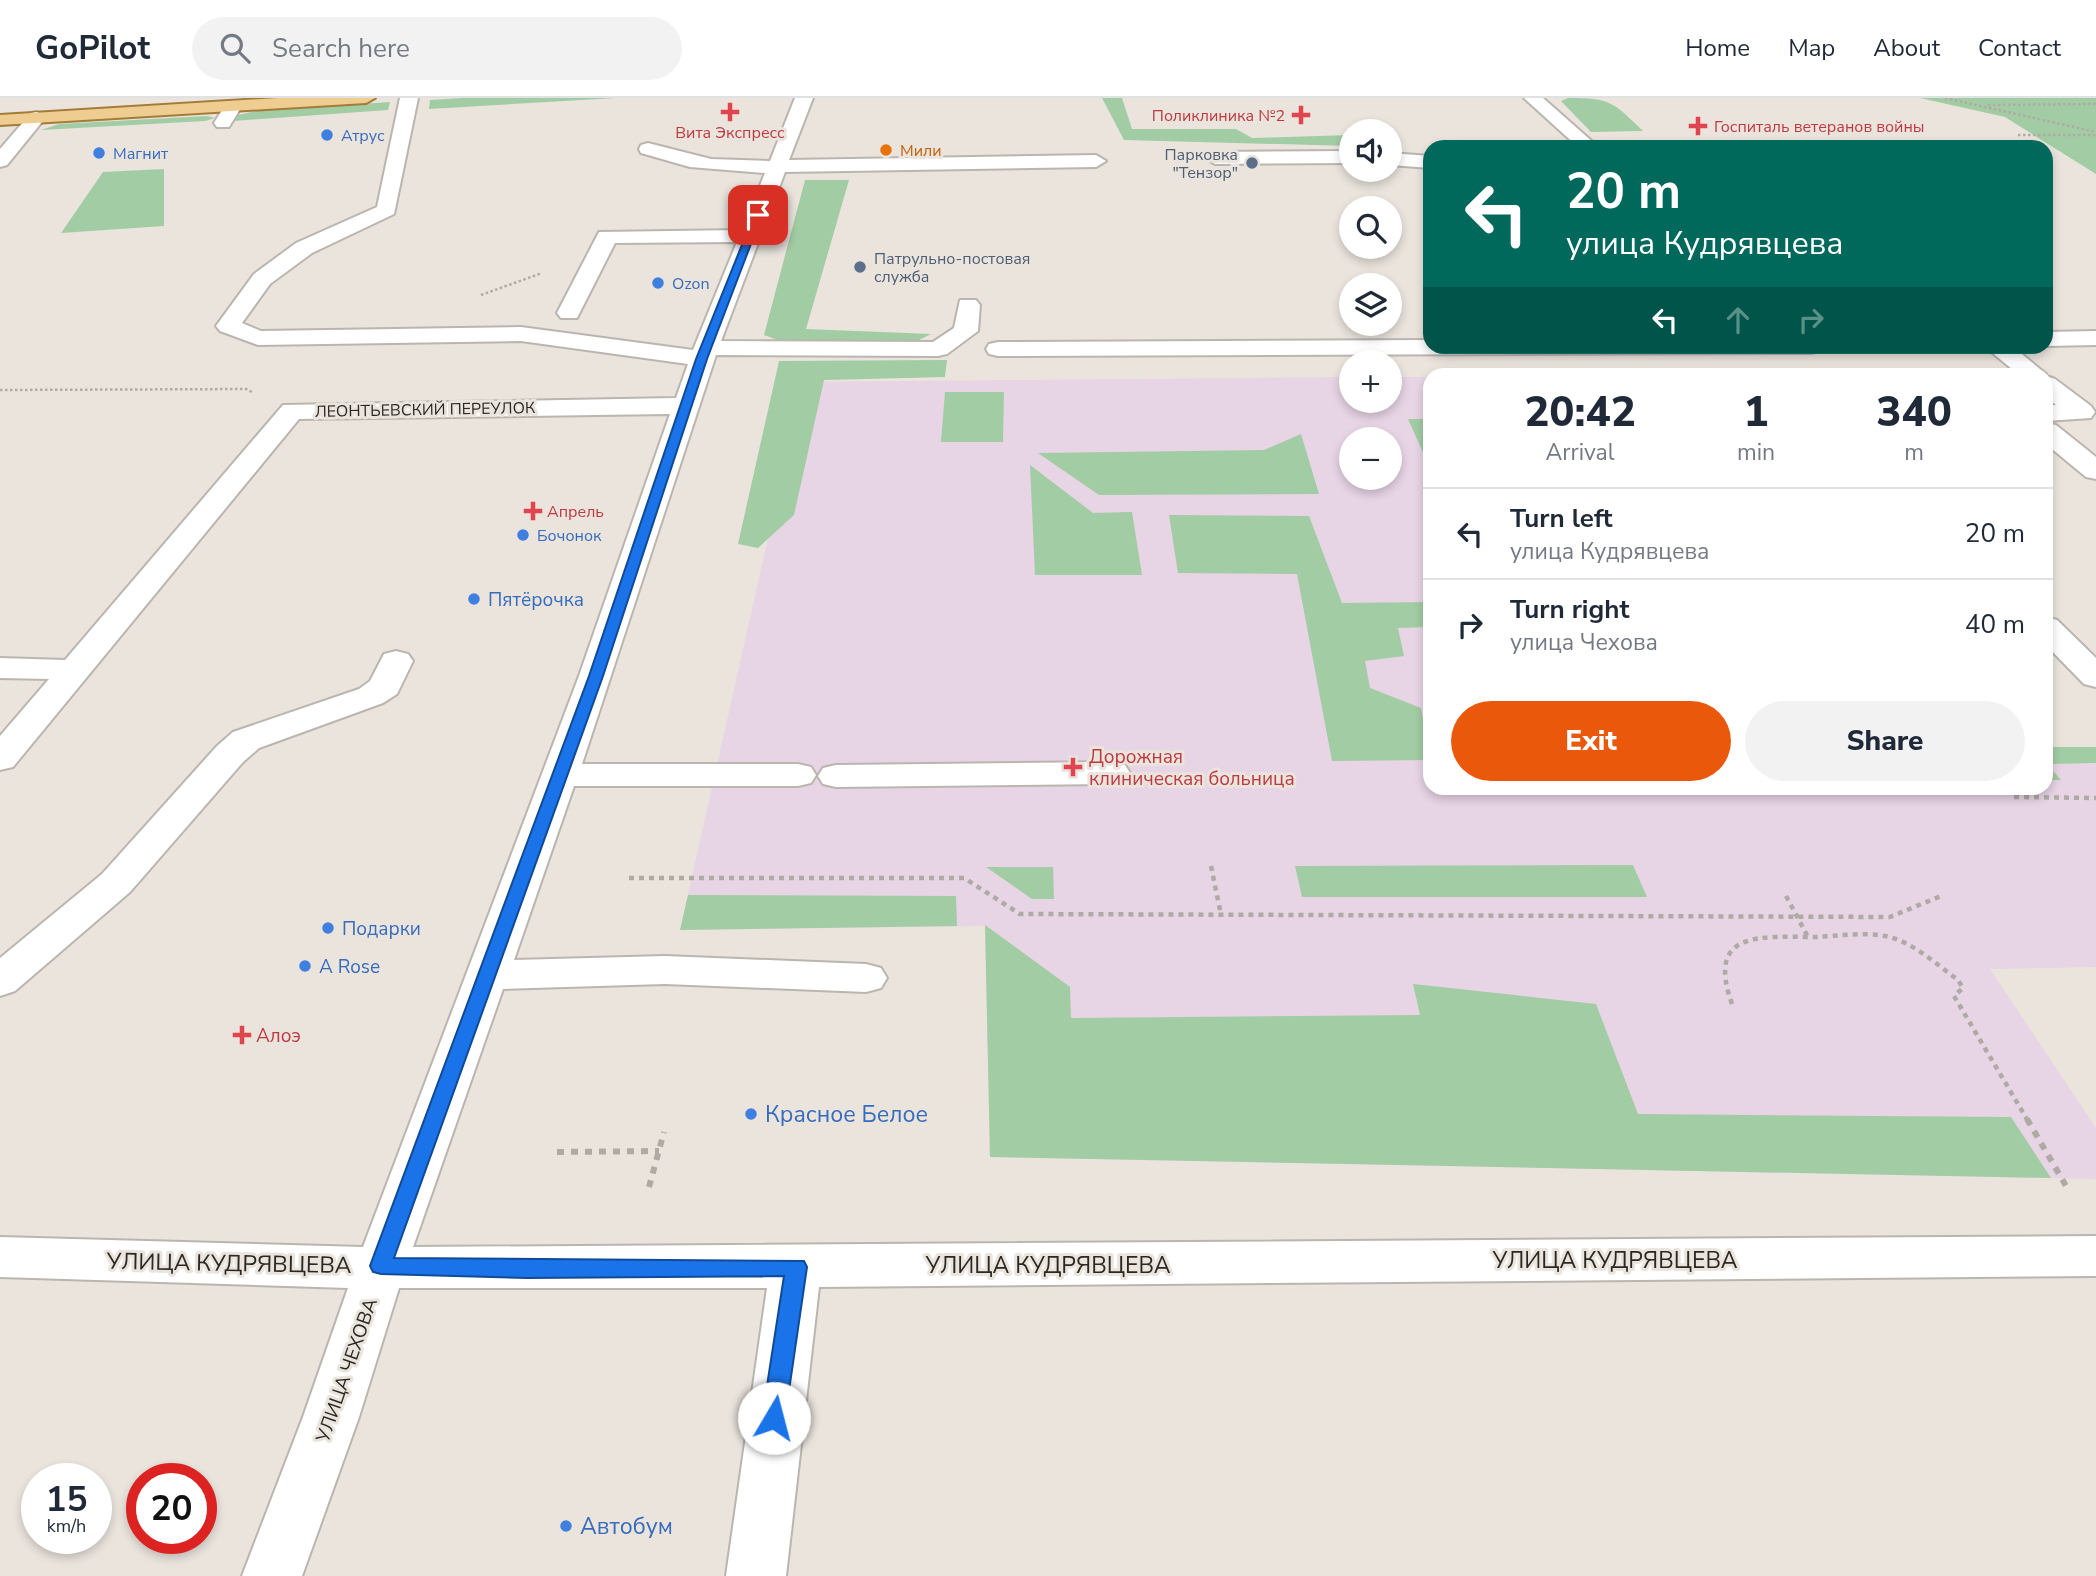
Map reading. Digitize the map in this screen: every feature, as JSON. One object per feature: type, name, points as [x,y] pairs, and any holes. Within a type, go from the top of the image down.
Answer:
[{"type":"main road","points":[[0,120],[366,98]]},
{"type":"street","points":[[409,98],[387,210],[304,248],[262,279],[228,326],[258,338],[521,334],[704,354],[938,349],[966,331],[968,305]]},
{"type":"street","name":"УЛИЦА ЧЕХОВА","points":[[272,1576],[331,1417],[381,1266],[596,676],[704,354],[804,98]]},
{"type":"street","points":[[1533,98],[1581,140]]},
{"type":"street","points":[[223,123],[233,106]]},
{"type":"street","points":[[0,161],[37,117]]},
{"type":"street","points":[[648,149],[678,160],[711,165],[776,170],[946,173]]},
{"type":"street","points":[[1215,158],[1339,157]]},
{"type":"street","points":[[1402,160],[1423,161]]},
{"type":"street","points":[[776,170],[820,164],[1096,161]]},
{"type":"street","points":[[569,313],[607,237],[750,236]]},
{"type":"street","points":[[2053,339],[2096,338]]},
{"type":"street","points":[[998,349],[1423,348]]},
{"type":"street","points":[[1775,354],[1788,368]]},
{"type":"street","points":[[2007,354],[2025,368]]},
{"type":"street","points":[[2053,389],[2089,412]]},
{"type":"street","name":"ЛЕОНТЬЕВСКИЙ ПЕРЕУЛОК","points":[[0,759],[292,411],[686,406]]},
{"type":"street","points":[[2053,413],[2089,412]]},
{"type":"street","points":[[2053,437],[2096,471]]},
{"type":"street","points":[[2053,638],[2096,677]]},
{"type":"street","points":[[0,981],[116,883],[230,754],[246,740],[371,696],[385,687],[396,661]]},
{"type":"street","points":[[0,668],[75,670]]},
{"type":"street","points":[[836,776],[1112,774]]},
{"type":"street","points":[[559,775],[798,775]]},
{"type":"street","points":[[487,975],[665,970],[866,978]]},
{"type":"street","name":"УЛИЦА КУДРЯВЦЕВА","points":[[0,1257],[245,1266],[527,1269],[2096,1256]]},
{"type":"street","points":[[756,1576],[774,1418],[796,1267]]},
{"type":"path","points":[[1945,98],[2096,134]]},
{"type":"path","points":[[1981,105],[2096,104]]},
{"type":"path","points":[[2018,135],[2096,134]]},
{"type":"path","points":[[432,335],[470,300],[538,274],[596,261]]},
{"type":"path","points":[[0,390],[246,389],[292,411]]},
{"type":"path","points":[[2014,797],[2096,798]]},
{"type":"path","points":[[1211,866],[1221,915]]},
{"type":"path","points":[[629,878],[964,878],[1020,914],[1890,917],[1941,896]]},
{"type":"path","points":[[1786,896],[1808,937]]},
{"type":"path","points":[[1732,1004],[1725,985],[1723,965],[1728,953],[1740,943],[1758,937],[1885,936],[1909,945],[1958,980],[1963,988],[1954,996],[2069,1191]]},
{"type":"path","points":[[649,1187],[664,1132]]},
{"type":"path","points":[[557,1152],[659,1151]]},
{"type":"shaded area","name":"Дорожная клиническая больница","points":[[1339,377],[1339,413],[1402,413],[1402,377],[1423,377],[1423,795],[2053,795],[2053,747],[2096,747],[2096,967],[1990,969],[2096,1128],[2096,1179],[990,1157],[985,926],[680,930],[803,382]]},
{"type":"green space","points":[[616,98],[429,109],[430,100]]},
{"type":"green space","points":[[1102,98],[1122,98],[1132,129],[1236,129],[1252,138],[1339,135],[1339,146],[1124,140]]},
{"type":"green space","points":[[1568,98],[1594,99],[1610,104],[1643,131],[1591,132],[1561,101]]},
{"type":"green space","points":[[1920,98],[2096,98],[2096,174],[2053,147],[2053,140],[2042,140],[2005,117]]},
{"type":"green space","points":[[390,102],[388,110],[233,121],[238,115],[256,111]]},
{"type":"green space","points":[[207,116],[215,118],[205,121],[41,130],[59,124]]},
{"type":"green space","points":[[164,169],[164,226],[61,233],[103,172]]},
{"type":"green space","points":[[805,180],[849,180],[806,329],[931,334],[907,346],[794,346],[764,335]]},
{"type":"green space","points":[[947,360],[945,377],[824,380],[794,515],[758,548],[738,544],[779,361]]},
{"type":"green space","points":[[945,392],[1004,392],[1003,442],[941,442]]},
{"type":"green space","points":[[1408,419],[1423,419],[1423,452]]},
{"type":"green space","points":[[1301,434],[1319,494],[1099,495],[1038,453],[1264,450]]},
{"type":"green space","points":[[1030,465],[1093,513],[1132,512],[1142,575],[1035,575]]},
{"type":"green space","points":[[1169,515],[1309,516],[1342,603],[1423,602],[1423,627],[1398,628],[1404,656],[1365,661],[1370,688],[1421,708],[1423,760],[1332,761],[1297,574],[1178,573]]},
{"type":"green space","points":[[2053,747],[2096,747],[2096,763],[2053,764]]},
{"type":"green space","points":[[2053,771],[2061,780],[2053,780]]},
{"type":"green space","points":[[1633,865],[1647,897],[1302,897],[1295,866]]},
{"type":"green space","points":[[986,867],[1053,867],[1054,899],[1032,899]]},
{"type":"green space","points":[[688,895],[956,896],[957,926],[680,930]]},
{"type":"green space","points":[[985,925],[1070,987],[1071,1018],[1420,1015],[1413,984],[1596,1004],[1638,1114],[2011,1117],[2051,1178],[990,1157]]},
{"type":"place","name":"Вита Экспресс","points":[[730,112]]},
{"type":"place","name":"Поликлиника №2","points":[[1301,115]]},
{"type":"place","name":"Госпиталь ветеранов войны","points":[[1698,126]]},
{"type":"place","name":"Атрус","points":[[327,135]]},
{"type":"place","name":"Мили","points":[[886,150]]},
{"type":"place","name":"Магнит","points":[[99,153]]},
{"type":"place","name":"Парковка \"Тензор\"","points":[[1252,163]]},
{"type":"place","name":"Патрульно-постовая служба","points":[[860,267]]},
{"type":"place","name":"Ozon","points":[[658,283]]},
{"type":"place","name":"Апрель","points":[[533,511]]},
{"type":"place","name":"Бочонок","points":[[523,535]]},
{"type":"place","name":"Пятёрочка","points":[[474,599]]},
{"type":"place","name":"Дорожная клиническая больница","points":[[1073,767]]},
{"type":"place","name":"Подарки","points":[[328,928]]},
{"type":"place","name":"A Rose","points":[[305,966]]},
{"type":"place","name":"Алоэ","points":[[242,1035]]},
{"type":"place","name":"Красное Белое","points":[[751,1114]]},
{"type":"place","name":"Автобум","points":[[566,1526]]},
{"type":"route","points":[[758,215],[702,359],[596,676],[381,1266],[527,1269],[796,1267],[774,1418]]}]
